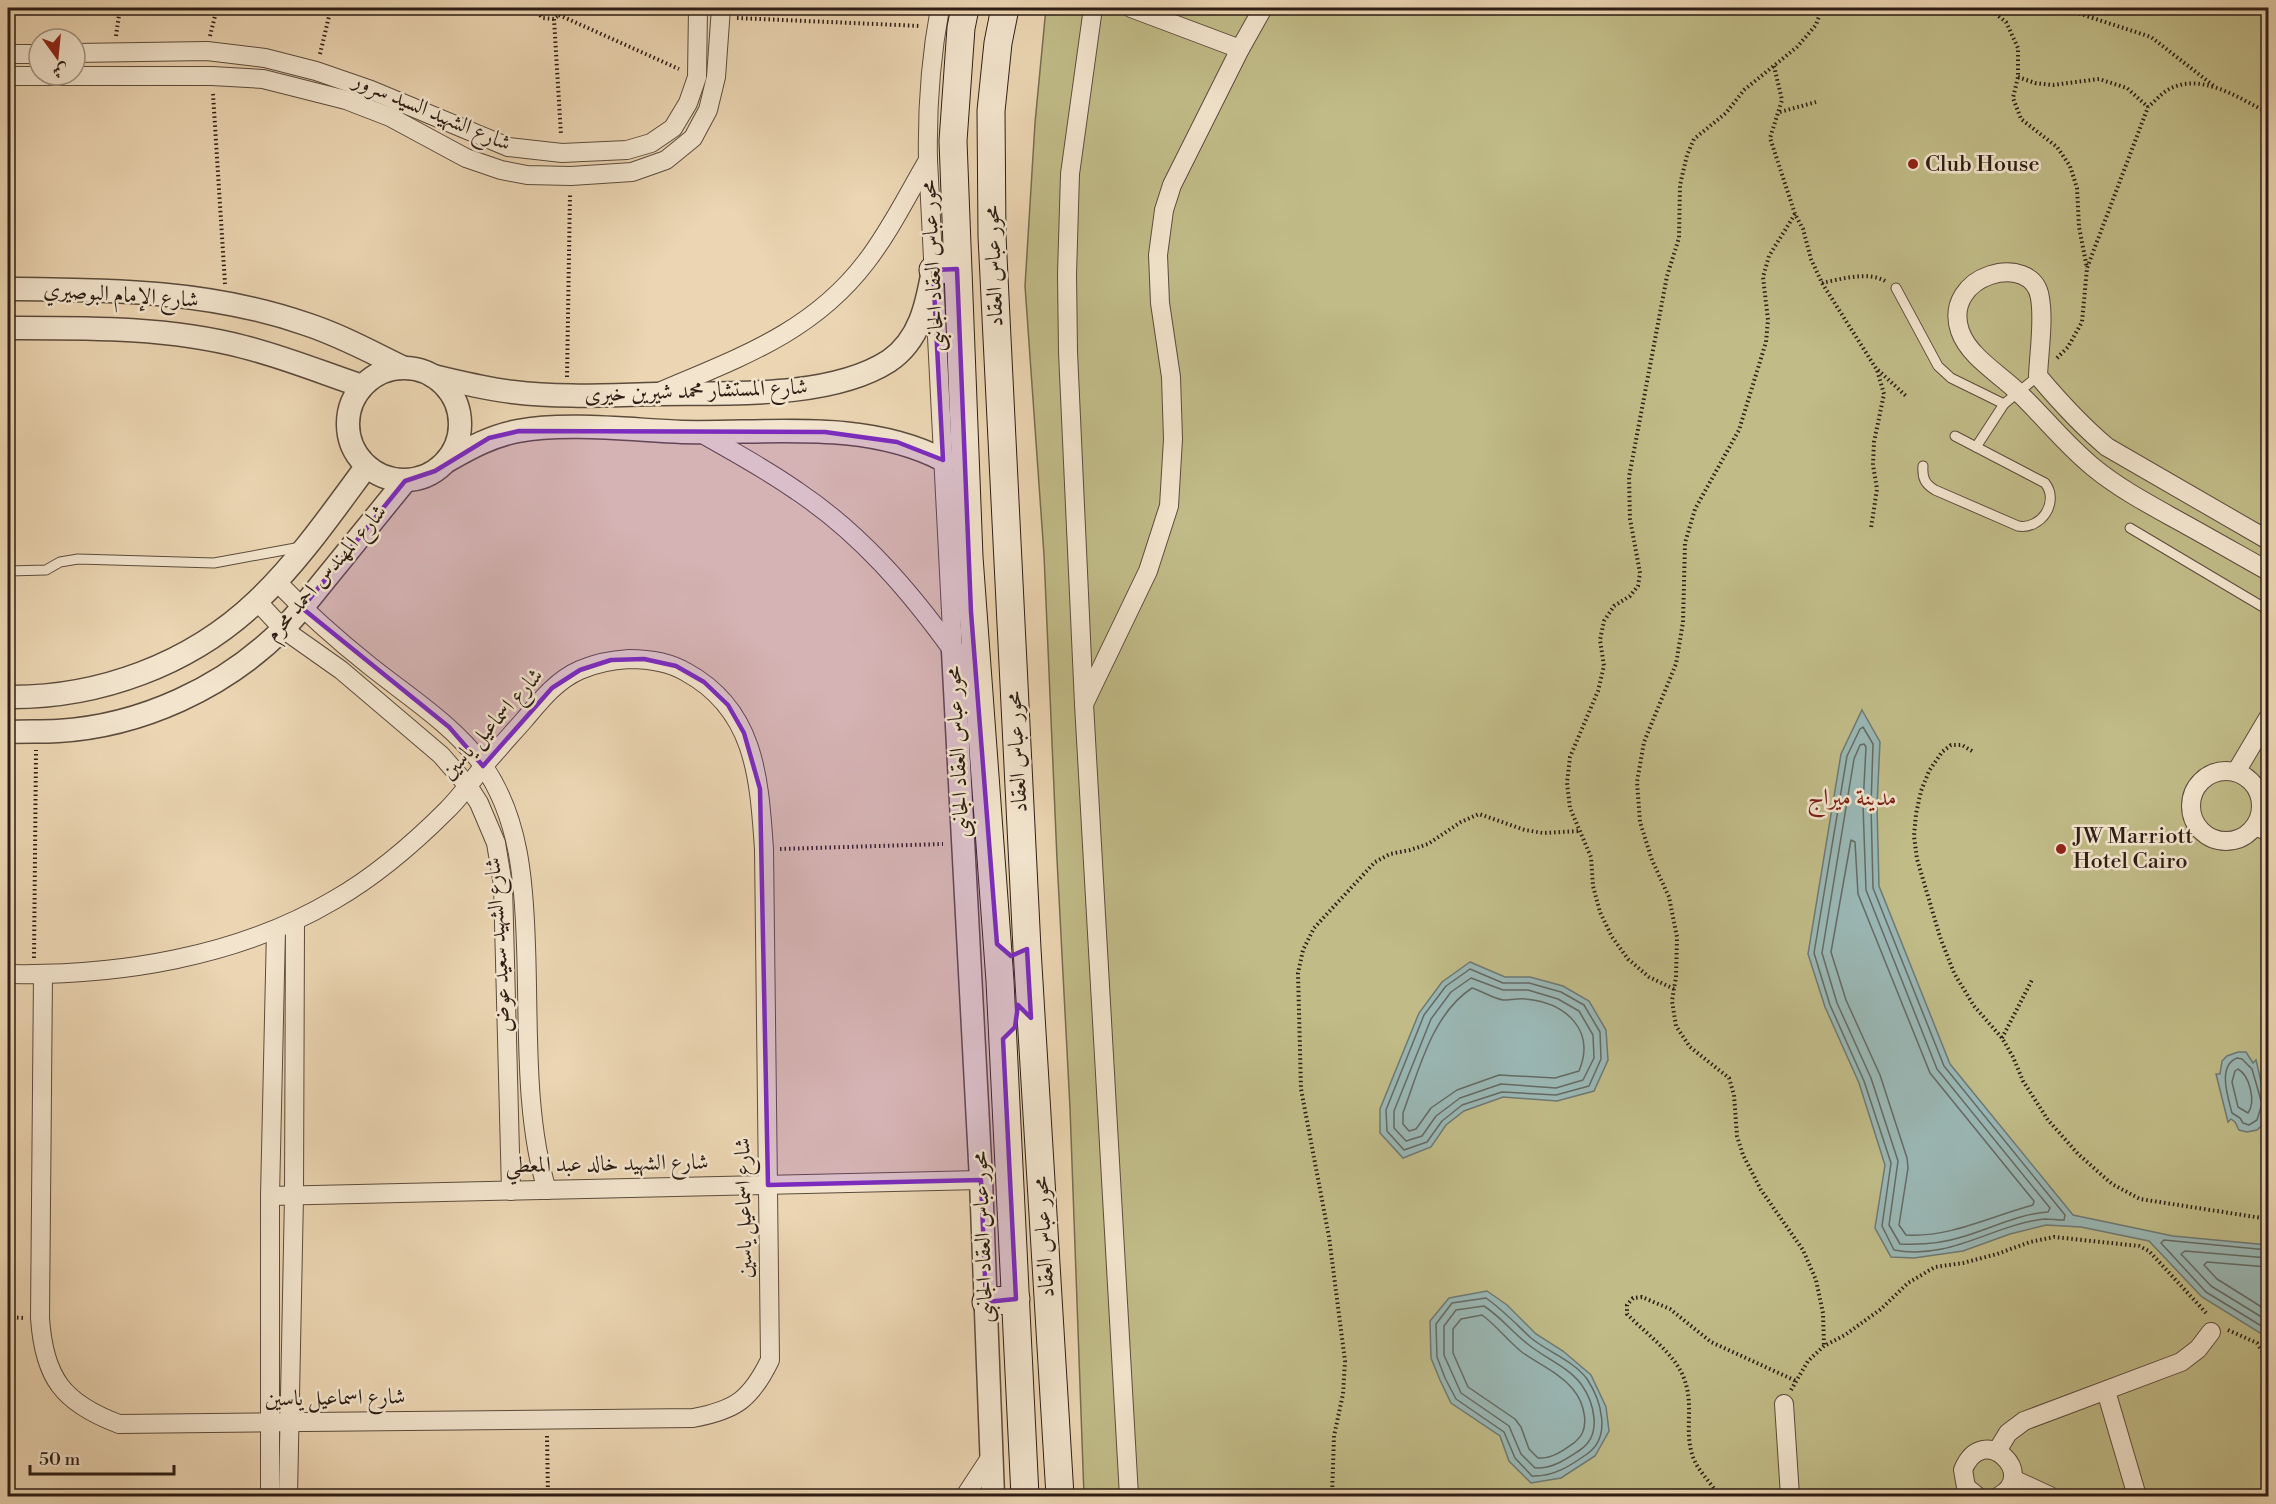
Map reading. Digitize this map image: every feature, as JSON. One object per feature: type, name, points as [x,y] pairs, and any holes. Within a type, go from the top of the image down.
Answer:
[{"type":"main road","name":"محور عباس العقاد","points":[[965,8],[961,28],[945,270],[959,558],[971,612],[997,944],[1025,1497]]},
{"type":"main road","name":"محور عباس العقاد","points":[[1005,8],[998,43],[991,111],[990,184],[1027,949],[1059,1497]]},
{"type":"main road","points":[[997,944],[1000,950],[1011,956],[1017,956],[1027,949]]},
{"type":"main road","points":[[1003,1037],[1012,1032],[1019,1016],[1026,1015],[1031,1018]]},
{"type":"main road","points":[[986,1302],[1016,1299]]},
{"type":"street","name":"شارع الشهيد السيد سرور","points":[[87,53],[207,51],[265,58],[316,71],[371,90],[508,147],[562,153],[627,150],[651,143],[673,128],[688,103],[697,77],[698,8]]},
{"type":"street","name":"محور عباس العقاد الجانبى","points":[[940,8],[936,27],[927,133],[928,160],[945,270],[943,460],[959,558],[953,651],[981,1180],[993,1497]]},
{"type":"street","points":[[1093,8],[1070,174],[1067,274],[1069,364],[1084,704],[1129,1497]]},
{"type":"street","points":[[1131,8],[1240,50]]},
{"type":"street","points":[[1084,704],[1148,571],[1169,506],[1173,439],[1171,377],[1160,303],[1158,255],[1164,210],[1172,185],[1263,8]]},
{"type":"street","name":"شارع الشهيد السيد سرور","points":[[8,76],[212,76],[263,79],[346,100],[390,117],[466,158],[501,170],[528,175],[571,176],[632,172],[666,160],[693,138],[708,110],[716,77],[721,13]]},
{"type":"street","points":[[8,54],[27,54]]},
{"type":"street","points":[[263,79],[265,58]]},
{"type":"street","points":[[653,394],[764,346],[791,332],[820,311],[846,286],[867,261],[928,160]]},
{"type":"street","name":"شارع المستشار محمد شيرين خيرى","points":[[433,376],[511,392],[567,396],[755,392],[820,386],[856,377],[890,360],[915,334],[927,304],[945,270]]},
{"type":"street","points":[[2268,540],[2107,447],[2089,432],[2038,376],[2040,297],[2035,285],[2024,276],[2011,272],[1998,273],[1972,284],[1962,294],[1957,308],[1957,322],[1962,339],[1974,354],[2018,392],[2080,455],[2115,484],[2268,572]]},
{"type":"street","name":"شارع الإمام البوصيري","points":[[8,289],[165,293],[226,303],[307,324],[350,341],[402,367]]},
{"type":"street","name":"شارع الإمام البوصيري","points":[[8,328],[111,328],[200,338],[244,347],[362,386]]},
{"type":"street","points":[[402,367],[419,370],[433,376],[445,386],[460,415],[458,439],[447,461],[435,471],[421,478],[405,481],[391,480],[366,467],[350,443],[347,428],[348,413],[353,399],[362,386],[374,376],[402,367]]},
{"type":"street","name":"شارع المستشار محمد شيرين خيرى","points":[[447,461],[489,438],[519,431],[553,427],[699,432],[825,432],[897,442],[943,460]]},
{"type":"street","points":[[699,432],[798,491],[842,525],[883,563],[919,605],[953,651]]},
{"type":"street","name":"شارع المهندس احمد محرم","points":[[8,697],[35,697],[101,687],[133,676],[194,648],[222,630],[257,602],[307,546],[366,467]]},
{"type":"street","name":"شارع المهندس احمد محرم","points":[[8,732],[58,731],[100,725],[141,715],[180,700],[217,680],[252,656],[283,629],[405,481]]},
{"type":"street","name":"شارع الشهيد سعيد عوض","points":[[276,580],[334,637],[449,727],[483,766],[504,805],[517,846],[524,887],[532,1113],[542,1176],[547,1190]]},
{"type":"street","name":"شارع الشهيد سعيد عوض","points":[[257,602],[283,629],[341,670],[441,755],[468,786],[479,803],[496,843],[503,885],[511,1191]]},
{"type":"street","name":"شارع اسماعيل ياسين","points":[[8,974],[122,968],[189,956],[276,930],[295,922],[337,899],[414,842],[449,808],[552,688],[580,670],[611,660],[644,659],[676,666],[704,682],[728,705],[744,733],[759,789],[764,849],[770,1360],[759,1383],[741,1402],[718,1414],[693,1418],[119,1424],[92,1414],[69,1397],[51,1374],[42,1347],[38,974]]},
{"type":"street","points":[[2252,777],[2219,771],[2204,778],[2193,791],[2190,808],[2194,824],[2206,836],[2222,842],[2239,839],[2262,825],[2261,806],[2252,777],[2268,718]]},
{"type":"street","points":[[270,1497],[280,1423],[294,1196],[295,922]]},
{"type":"street","points":[[276,930],[270,1196],[280,1423],[288,1497]]},
{"type":"street","points":[[273,1053],[294,1053]]},
{"type":"street","name":"شارع الشهيد خالد عبد المعطي","points":[[270,1196],[981,1180]]},
{"type":"street","points":[[1997,1451],[2008,1434],[2024,1422],[2181,1362],[2198,1349],[2214,1324]]},
{"type":"street","points":[[2106,1391],[2137,1497]]},
{"type":"street","points":[[1784,1404],[1790,1497]]},
{"type":"street","points":[[1977,1497],[1966,1487],[1963,1478],[1966,1462],[1980,1451],[1997,1451],[2010,1462],[2013,1479],[2009,1488],[1999,1497]]},
{"type":"street","points":[[965,1497],[992,1455]]},
{"type":"street","points":[[2013,1479],[2050,1497]]},
{"type":"lane","points":[[1896,288],[1938,366],[1952,378],[2004,404]]},
{"type":"lane","points":[[1976,447],[2004,404],[2038,376]]},
{"type":"lane","points":[[1923,466],[1924,481],[1935,490],[2018,526],[2026,527],[2040,520],[2050,503],[2049,489],[2045,483],[1955,436]]},
{"type":"lane","points":[[2130,528],[2268,610]]},
{"type":"lane","points":[[8,570],[46,570],[60,562],[78,560],[214,563],[307,546]]},
{"type":"path","points":[[114,52],[120,8]]},
{"type":"path","points":[[207,51],[217,8]]},
{"type":"path","points":[[316,71],[331,8]]},
{"type":"path","points":[[535,8],[542,18],[554,19],[562,8]]},
{"type":"path","points":[[1674,990],[1649,977],[1628,960],[1612,937],[1600,912],[1593,886],[1591,857],[1570,808],[1567,783],[1570,757],[1598,691],[1604,666],[1600,640],[1604,621],[1614,606],[1630,596],[1638,586],[1640,573],[1630,519],[1629,477],[1667,276],[1679,238],[1680,185],[1687,155],[1694,139],[1726,113],[1744,90],[1797,47],[1816,25],[1822,8]]},
{"type":"path","points":[[1988,8],[2006,22],[2018,48],[2018,77],[2013,98],[2021,119],[2057,147],[2070,166],[2077,188],[2079,227],[2087,268]]},
{"type":"path","points":[[1995,14],[2003,8]]},
{"type":"path","points":[[2062,8],[2151,37],[2214,86],[2268,113]]},
{"type":"path","points":[[721,13],[936,27]]},
{"type":"path","points":[[559,15],[697,77]]},
{"type":"path","points":[[554,19],[562,153]]},
{"type":"path","points":[[1774,66],[1782,100],[1770,138],[1795,214],[1803,229],[1811,259],[1822,283],[1877,370],[1906,396]]},
{"type":"path","points":[[212,76],[226,303]]},
{"type":"path","points":[[2018,77],[2035,83],[2053,85],[2099,79],[2127,88],[2148,107]]},
{"type":"path","points":[[2038,376],[2068,347],[2082,322],[2087,268],[2148,107],[2167,90],[2190,83],[2214,86]]},
{"type":"path","points":[[1779,112],[1816,102]]},
{"type":"path","points":[[567,396],[571,176]]},
{"type":"path","points":[[1795,214],[1769,256],[1763,276],[1768,320],[1766,342],[1739,429],[1695,509],[1684,543],[1683,622],[1676,664],[1644,742],[1637,782],[1640,822],[1652,860],[1669,897],[1677,937],[1672,1001],[1676,1026],[1690,1047],[1728,1078],[1734,1095],[1737,1136],[1743,1155],[1761,1190],[1803,1250],[1816,1280],[1823,1312],[1824,1346]]},
{"type":"path","points":[[1822,283],[1857,277],[1878,277],[1896,288]]},
{"type":"path","points":[[1871,528],[1877,489],[1874,442],[1884,394],[1877,370]]},
{"type":"path","points":[[37,731],[38,974]]},
{"type":"path","points":[[1972,751],[1962,745],[1951,745],[1942,752],[1929,771],[1921,791],[1914,837],[1917,860],[1954,973],[1974,1006],[2002,1038],[2023,1081],[2048,1119],[2078,1154],[2112,1184],[2140,1199],[2268,1219]]},
{"type":"path","points":[[1332,1497],[1334,1437],[1345,1361],[1329,1237],[1301,1089],[1298,974],[1303,950],[1314,928],[1375,862],[1390,854],[1428,844],[1461,822],[1479,814],[1525,830],[1543,833],[1580,831]]},
{"type":"path","points":[[764,849],[963,843]]},
{"type":"path","points":[[2002,1038],[2032,978]]},
{"type":"path","points":[[1784,1404],[1808,1361],[1824,1346],[1845,1335],[1881,1309],[1908,1283],[1935,1267],[1963,1263],[2054,1237],[2139,1246],[2149,1251],[2214,1324],[2257,1343],[2268,1361]]},
{"type":"path","points":[[1717,1497],[1717,1493],[1692,1455],[1689,1439],[1690,1396],[1682,1374],[1668,1355],[1627,1314],[1627,1305],[1633,1298],[1642,1297],[1670,1309],[1711,1342],[1796,1381]]},
{"type":"path","points":[[547,1420],[549,1497]]},
{"type":"highlighted area","points":[[957,269],[971,612],[997,944],[1011,956],[1027,949],[1031,1018],[1018,1005],[1015,1027],[1003,1039],[1016,1299],[986,1302],[981,1180],[768,1185],[760,789],[744,733],[728,705],[704,682],[676,666],[644,659],[611,660],[580,670],[552,688],[483,766],[449,727],[302,608],[405,481],[435,471],[489,438],[519,431],[825,432],[897,442],[943,460],[933,270]]},
{"type":"shaded area","points":[[1046,8],[2268,8],[2268,1496],[1084,1496],[1070,1108],[1044,555],[1025,286],[1035,123]]},
{"type":"water","points":[[1862,710],[1880,742],[1877,806],[1879,886],[1950,1064],[2073,1215],[2173,1236],[2268,1245],[2268,1338],[2202,1297],[2149,1241],[2081,1227],[2046,1225],[2010,1234],[1963,1251],[1914,1258],[1891,1257],[1875,1228],[1885,1165],[1859,1083],[1825,1007],[1808,954],[1841,754]]},
{"type":"water","points":[[1470,962],[1505,977],[1530,977],[1563,986],[1589,1001],[1606,1030],[1608,1060],[1594,1091],[1557,1101],[1503,1097],[1464,1111],[1446,1125],[1431,1147],[1403,1158],[1380,1133],[1380,1109],[1419,1013],[1442,982]]},
{"type":"water","points":[[2246,1052],[2253,1063],[2256,1060],[2268,1111],[2264,1111],[2264,1123],[2257,1130],[2247,1132],[2239,1130],[2231,1119],[2228,1122],[2216,1074],[2220,1074],[2222,1061],[2227,1056]]},
{"type":"water","points":[[1487,1291],[1507,1305],[1536,1334],[1563,1351],[1591,1375],[1606,1407],[1609,1431],[1595,1456],[1561,1478],[1531,1483],[1509,1461],[1500,1436],[1451,1403],[1431,1358],[1430,1321],[1449,1298]]},
{"type":"place","name":"Club House","points":[[1913,164]]},
{"type":"place","name":"JW Marriott Hotel Cairo","points":[[2061,849]]},
{"type":"district","name":"مدينة ميراج","points":[[1852,798]]}]
